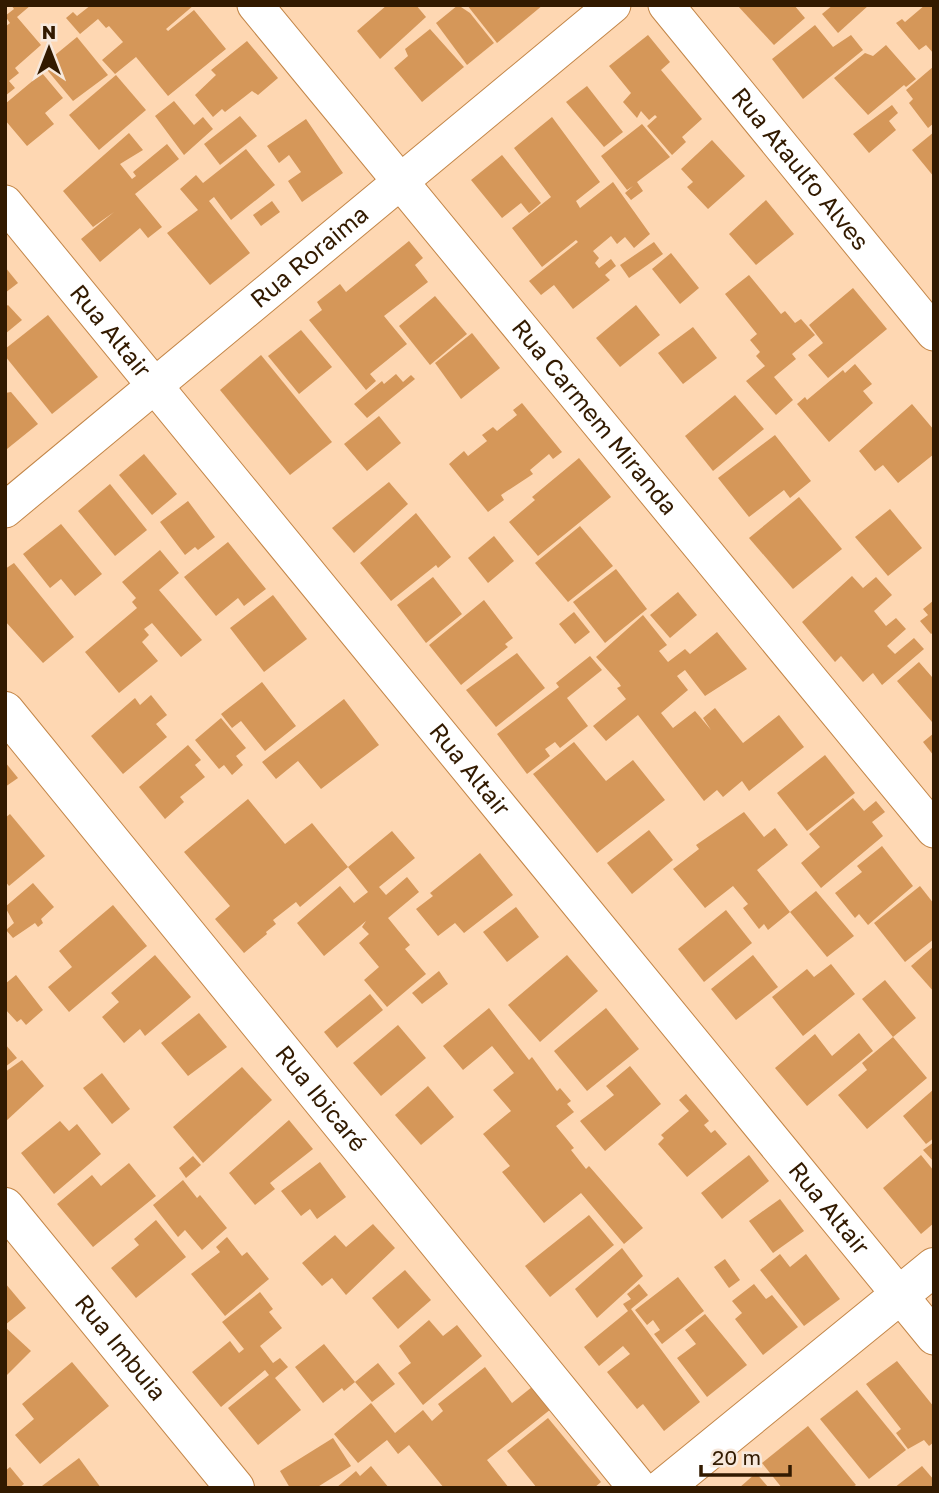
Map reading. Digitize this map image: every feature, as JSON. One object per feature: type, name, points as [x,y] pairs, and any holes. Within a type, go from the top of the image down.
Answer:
[{"type":"street","name":"Rua Carmem Miranda","points":[[255,5],[934,830]]},
{"type":"street","name":"Rua Roraima","points":[[5,510],[613,5]]},
{"type":"street","name":"Rua Ataulfo Alves","points":[[666,5],[934,333]]},
{"type":"street","name":"Rua Altair","points":[[5,203],[934,1337]]},
{"type":"street","name":"Rua Ibicaré","points":[[5,711],[638,1488]]},
{"type":"street","name":"Rua Imbuia","points":[[5,1207],[235,1488]]},
{"type":"street","points":[[663,1488],[934,1267]]},
{"type":"building","points":[[11,5],[31,5],[17,17],[41,45],[15,68],[19,73],[9,81],[15,88],[5,96],[5,27],[10,23],[5,16],[14,9]]},
{"type":"building","points":[[91,5],[194,5],[166,29],[168,31],[194,10],[226,49],[168,96],[136,57],[115,74],[102,60],[123,42],[109,26],[106,28],[98,19],[80,34],[66,18],[73,12],[77,16]]},
{"type":"building","points":[[387,5],[416,5],[426,17],[380,59],[357,31]]},
{"type":"building","points":[[458,5],[470,13],[494,43],[467,65],[436,23]]},
{"type":"building","points":[[467,5],[543,5],[497,43]]},
{"type":"building","points":[[737,5],[794,5],[805,18],[774,45]]},
{"type":"building","points":[[833,5],[869,5],[838,33],[822,14]]},
{"type":"building","points":[[925,5],[934,5],[934,54],[926,45],[919,50],[896,23],[902,19],[905,22]]},
{"type":"building","points":[[815,25],[833,47],[851,35],[863,50],[803,99],[772,59]]},
{"type":"building","points":[[430,29],[464,67],[422,102],[394,68],[408,56],[405,49]]},
{"type":"building","points":[[648,35],[670,62],[661,70],[702,119],[682,137],[686,142],[672,155],[647,126],[657,117],[655,115],[649,120],[641,111],[637,118],[623,102],[631,93],[609,66]]},
{"type":"building","points":[[77,37],[108,75],[73,101],[43,65]]},
{"type":"building","points":[[247,41],[278,78],[258,95],[252,91],[225,112],[222,109],[213,117],[195,95],[216,75],[211,70]]},
{"type":"building","points":[[886,45],[916,79],[906,87],[904,85],[868,115],[834,78],[865,53],[873,56]]},
{"type":"building","points":[[934,66],[934,123],[928,128],[909,103],[913,99],[906,90]]},
{"type":"building","points":[[42,73],[63,98],[45,113],[54,124],[27,146],[5,120],[5,104]]},
{"type":"building","points":[[116,75],[146,110],[99,150],[69,115]]},
{"type":"building","points":[[587,86],[623,132],[604,147],[566,102]]},
{"type":"building","points":[[174,101],[194,125],[203,117],[213,129],[184,155],[155,116]]},
{"type":"building","points":[[892,105],[898,113],[889,121],[896,130],[869,153],[853,134]]},
{"type":"building","points":[[240,116],[257,136],[220,165],[204,144]]},
{"type":"building","points":[[552,117],[600,182],[576,201],[580,208],[613,182],[650,234],[634,248],[625,237],[617,244],[611,236],[593,251],[599,258],[595,263],[599,268],[611,259],[616,266],[605,275],[610,280],[573,309],[554,285],[541,295],[529,281],[578,242],[576,240],[542,267],[512,228],[551,197],[514,148]]},
{"type":"building","points":[[306,119],[343,173],[302,202],[288,181],[301,172],[289,155],[279,163],[267,146]]},
{"type":"building","points":[[642,124],[670,157],[637,182],[643,191],[631,200],[625,193],[633,186],[627,190],[601,156]]},
{"type":"building","points":[[934,132],[934,177],[912,150]]},
{"type":"building","points":[[129,133],[143,150],[120,164],[132,179],[136,176],[133,172],[167,144],[179,159],[135,194],[162,227],[148,238],[140,228],[100,262],[81,239],[114,212],[93,227],[63,191]]},
{"type":"building","points":[[712,140],[745,176],[708,209],[687,187],[693,182],[681,169]]},
{"type":"building","points":[[246,149],[275,185],[231,220],[214,197],[209,201],[250,253],[210,285],[167,233],[198,210],[180,189],[196,175],[203,183]]},
{"type":"building","points":[[502,155],[541,203],[529,213],[521,203],[502,218],[471,180]]},
{"type":"building","points":[[766,200],[794,234],[756,265],[729,234]]},
{"type":"building","points":[[272,201],[280,212],[261,226],[253,215]]},
{"type":"building","points":[[409,241],[423,258],[415,265],[428,282],[384,316],[407,344],[370,374],[376,381],[366,390],[309,320],[322,310],[317,302],[340,284],[346,292]]},
{"type":"building","points":[[654,242],[663,254],[629,278],[620,265]]},
{"type":"building","points":[[671,253],[699,288],[680,304],[652,269]]},
{"type":"building","points":[[5,267],[18,283],[5,293]]},
{"type":"building","points":[[749,275],[781,314],[785,311],[795,323],[801,319],[815,335],[792,354],[796,359],[774,377],[793,400],[776,415],[746,381],[765,366],[756,356],[760,352],[750,340],[757,334],[725,294]]},
{"type":"building","points":[[853,288],[887,329],[828,378],[808,355],[823,343],[809,325]]},
{"type":"building","points":[[435,296],[467,334],[430,365],[399,326]]},
{"type":"building","points":[[8,305],[22,320],[5,334],[5,307]]},
{"type":"building","points":[[636,305],[660,335],[620,367],[596,338]]},
{"type":"building","points":[[48,315],[98,377],[52,414],[5,356],[5,349]]},
{"type":"building","points":[[693,327],[717,358],[683,384],[658,353]]},
{"type":"building","points":[[301,330],[332,367],[299,394],[268,356]]},
{"type":"building","points":[[472,333],[500,368],[461,399],[435,363]]},
{"type":"building","points":[[261,355],[332,442],[290,475],[220,390]]},
{"type":"building","points":[[855,364],[872,384],[863,391],[873,403],[829,442],[797,404],[805,397],[807,400],[843,370],[845,373]]},
{"type":"building","points":[[396,374],[403,382],[411,375],[415,379],[367,418],[354,404],[382,381],[384,384]]},
{"type":"building","points":[[11,392],[38,424],[7,449],[5,393]]},
{"type":"building","points":[[735,395],[764,429],[713,471],[685,436]]},
{"type":"building","points":[[522,403],[562,452],[553,459],[549,454],[530,470],[533,474],[501,495],[504,500],[488,512],[449,464],[464,451],[468,456],[487,441],[482,435],[493,427],[497,431],[517,415],[513,410]]},
{"type":"building","points":[[912,404],[934,430],[934,454],[898,483],[883,465],[875,471],[859,451]]},
{"type":"building","points":[[379,416],[401,443],[367,471],[344,444]]},
{"type":"building","points":[[775,435],[811,481],[790,498],[784,490],[749,517],[718,478]]},
{"type":"building","points":[[144,454],[177,494],[152,515],[119,475]]},
{"type":"building","points":[[579,458],[611,497],[538,556],[509,522],[535,500],[532,497]]},
{"type":"building","points":[[389,482],[408,504],[354,553],[332,528]]},
{"type":"building","points":[[110,484],[147,530],[115,556],[78,511]]},
{"type":"building","points":[[799,497],[842,549],[793,589],[749,538]]},
{"type":"building","points":[[188,501],[215,537],[198,550],[195,547],[185,555],[160,522]]},
{"type":"building","points":[[890,509],[922,548],[888,576],[855,537]]},
{"type":"building","points":[[416,513],[451,557],[438,568],[436,565],[391,601],[360,563]]},
{"type":"building","points":[[61,524],[102,574],[75,596],[61,579],[50,588],[23,554]]},
{"type":"building","points":[[580,526],[613,566],[568,602],[535,563]]},
{"type":"building","points":[[494,536],[514,561],[488,583],[468,558]]},
{"type":"building","points":[[228,542],[266,589],[244,606],[238,598],[216,616],[184,577]]},
{"type":"building","points":[[160,550],[179,573],[159,590],[202,640],[181,657],[152,623],[144,629],[149,635],[142,642],[158,661],[119,693],[85,652],[137,608],[132,602],[136,598],[122,582]]},
{"type":"building","points":[[14,563],[74,637],[43,663],[5,621],[5,569]]},
{"type":"building","points":[[616,569],[647,609],[605,643],[573,602]]},
{"type":"building","points":[[852,576],[863,588],[876,577],[892,595],[874,611],[886,626],[896,618],[906,629],[887,646],[895,654],[914,638],[924,649],[882,685],[873,673],[863,682],[841,656],[835,662],[802,622]]},
{"type":"building","points":[[433,577],[462,614],[426,643],[397,605]]},
{"type":"building","points":[[678,592],[697,615],[670,638],[650,615]]},
{"type":"building","points":[[273,595],[307,639],[264,672],[230,628]]},
{"type":"building","points":[[484,600],[513,638],[505,644],[508,647],[461,685],[429,645]]},
{"type":"building","points":[[934,600],[934,632],[931,634],[920,621],[928,615],[923,609]]},
{"type":"building","points":[[574,612],[590,632],[575,644],[559,624]]},
{"type":"building","points":[[643,615],[667,645],[659,651],[668,662],[685,649],[690,654],[717,632],[747,669],[705,696],[685,670],[677,676],[688,690],[661,713],[673,728],[695,711],[711,730],[703,718],[715,708],[743,743],[779,715],[804,747],[749,791],[742,781],[723,797],[717,790],[704,801],[638,715],[606,741],[593,726],[626,699],[617,688],[621,686],[619,683],[596,657]]},
{"type":"building","points":[[517,653],[545,688],[496,727],[466,690]]},
{"type":"building","points":[[590,656],[602,670],[567,698],[588,726],[560,748],[555,742],[545,749],[550,756],[527,774],[497,734],[559,687],[556,683]]},
{"type":"building","points":[[919,662],[932,677],[934,675],[932,722],[897,681]]},
{"type":"building","points":[[262,682],[296,726],[265,751],[241,721],[232,728],[221,714]]},
{"type":"building","points":[[151,695],[167,715],[156,724],[167,737],[123,774],[91,736],[135,698],[140,705]]},
{"type":"building","points":[[344,699],[379,745],[321,789],[298,761],[276,779],[262,762]]},
{"type":"building","points":[[221,718],[246,748],[236,756],[243,765],[232,775],[224,765],[219,769],[195,740]]},
{"type":"building","points":[[934,733],[934,756],[923,742]]},
{"type":"building","points":[[574,742],[606,781],[633,760],[665,800],[597,853],[533,774]]},
{"type":"building","points":[[188,745],[201,760],[195,765],[205,777],[180,797],[184,802],[165,819],[139,787]]},
{"type":"building","points":[[825,755],[855,793],[807,831],[777,793]]},
{"type":"building","points":[[5,762],[18,778],[5,787]]},
{"type":"building","points":[[853,798],[864,811],[876,801],[885,812],[872,822],[883,836],[821,888],[801,863],[820,847],[809,834]]},
{"type":"building","points":[[248,799],[285,844],[312,823],[348,867],[300,907],[296,902],[273,920],[276,924],[244,953],[215,919],[230,906],[184,852]]},
{"type":"building","points":[[744,812],[764,837],[775,828],[788,845],[757,870],[790,912],[768,930],[764,924],[759,929],[743,908],[748,904],[733,886],[705,908],[673,869],[699,849],[696,845]]},
{"type":"building","points":[[10,814],[45,856],[9,886],[5,881],[5,818]]},
{"type":"building","points":[[649,830],[673,860],[632,894],[607,863]]},
{"type":"building","points":[[392,831],[415,858],[379,887],[386,895],[407,877],[419,892],[388,918],[410,945],[405,949],[426,974],[387,1007],[364,980],[379,967],[359,943],[369,934],[362,927],[366,921],[324,956],[297,923],[340,886],[354,903],[368,892],[348,867]]},
{"type":"building","points":[[882,846],[913,886],[868,925],[859,914],[855,918],[835,893],[862,872],[857,866]]},
{"type":"building","points":[[480,853],[513,895],[464,933],[455,923],[438,936],[416,909],[433,896],[430,893]]},
{"type":"building","points":[[33,883],[54,907],[41,919],[43,923],[38,927],[35,923],[13,938],[6,930],[14,923],[5,907]]},
{"type":"building","points":[[920,886],[934,904],[934,939],[905,962],[874,923]]},
{"type":"building","points":[[816,891],[854,936],[827,957],[790,912]]},
{"type":"building","points":[[113,905],[147,946],[69,1012],[48,987],[72,967],[59,951]]},
{"type":"building","points":[[516,907],[539,937],[507,962],[483,932]]},
{"type":"building","points":[[726,910],[752,943],[704,982],[678,949]]},
{"type":"building","points":[[934,946],[934,992],[911,966]]},
{"type":"building","points":[[155,955],[191,997],[145,1036],[140,1029],[124,1043],[102,1017],[119,1002],[111,993]]},
{"type":"building","points":[[567,955],[598,991],[540,1042],[508,1005]]},
{"type":"building","points":[[753,955],[778,987],[736,1020],[711,989]]},
{"type":"building","points":[[831,964],[855,994],[803,1036],[772,997],[807,969],[814,977]]},
{"type":"building","points":[[439,971],[448,984],[422,1004],[412,993]]},
{"type":"building","points":[[16,975],[43,1010],[26,1025],[21,1019],[17,1022],[5,1009],[5,984]]},
{"type":"building","points":[[885,980],[916,1018],[893,1037],[862,999]]},
{"type":"building","points":[[370,994],[383,1010],[337,1048],[324,1032]]},
{"type":"building","points":[[489,1008],[529,1060],[532,1057],[557,1091],[560,1088],[571,1101],[567,1104],[574,1112],[556,1126],[574,1148],[571,1150],[586,1169],[589,1166],[643,1228],[624,1244],[581,1193],[544,1223],[502,1172],[510,1166],[483,1134],[511,1111],[493,1090],[514,1073],[492,1046],[463,1070],[443,1046]]},
{"type":"building","points":[[606,1008],[639,1049],[587,1091],[554,1051]]},
{"type":"building","points":[[199,1013],[227,1047],[188,1076],[161,1043]]},
{"type":"building","points":[[398,1025],[426,1058],[381,1096],[353,1063]]},
{"type":"building","points":[[859,1033],[873,1051],[807,1106],[775,1068],[815,1034],[832,1056]]},
{"type":"building","points":[[893,1037],[927,1078],[867,1129],[838,1095],[867,1070],[862,1063]]},
{"type":"building","points":[[5,1044],[17,1058],[5,1067]]},
{"type":"building","points":[[22,1060],[44,1086],[5,1122],[5,1072]]},
{"type":"building","points":[[630,1066],[661,1104],[605,1151],[580,1121],[614,1095],[606,1086]]},
{"type":"building","points":[[242,1067],[272,1100],[203,1163],[173,1127]]},
{"type":"building","points":[[102,1073],[130,1109],[112,1124],[83,1088]]},
{"type":"building","points":[[428,1086],[454,1117],[421,1145],[395,1115]]},
{"type":"building","points":[[934,1089],[934,1138],[926,1144],[903,1116]]},
{"type":"building","points":[[686,1094],[709,1121],[704,1125],[711,1133],[715,1130],[727,1144],[687,1177],[658,1144],[664,1138],[661,1135],[689,1111],[679,1100]]},
{"type":"building","points":[[289,1120],[313,1149],[270,1183],[275,1189],[255,1205],[229,1173]]},
{"type":"building","points":[[60,1121],[69,1131],[77,1124],[101,1154],[54,1194],[21,1153]]},
{"type":"building","points":[[934,1142],[934,1162],[923,1150]]},
{"type":"building","points":[[749,1155],[769,1181],[722,1219],[701,1193]]},
{"type":"building","points":[[921,1155],[934,1171],[934,1223],[921,1234],[883,1188]]},
{"type":"building","points":[[193,1156],[201,1165],[186,1178],[179,1168]]},
{"type":"building","points":[[320,1162],[346,1197],[317,1219],[310,1209],[301,1216],[281,1191]]},
{"type":"building","points":[[129,1163],[156,1196],[93,1247],[57,1204],[92,1175],[101,1186]]},
{"type":"building","points":[[183,1180],[197,1198],[200,1195],[227,1228],[202,1250],[185,1230],[178,1237],[153,1205]]},
{"type":"building","points":[[780,1199],[804,1231],[773,1253],[749,1221]]},
{"type":"building","points":[[589,1215],[614,1245],[550,1297],[525,1266]]},
{"type":"building","points":[[156,1220],[186,1257],[136,1298],[111,1268],[139,1245],[134,1239]]},
{"type":"building","points":[[373,1224],[395,1248],[346,1295],[332,1278],[322,1286],[302,1263],[335,1235],[346,1247]]},
{"type":"building","points":[[227,1237],[242,1256],[247,1252],[269,1279],[225,1316],[191,1274],[220,1252],[216,1247]]},
{"type":"building","points":[[622,1248],[643,1276],[597,1318],[575,1289]]},
{"type":"building","points":[[780,1254],[790,1267],[806,1254],[840,1299],[804,1326],[760,1270]]},
{"type":"building","points":[[725,1259],[740,1280],[729,1288],[714,1267]]},
{"type":"building","points":[[405,1270],[431,1300],[398,1329],[372,1298]]},
{"type":"building","points":[[678,1277],[704,1311],[662,1344],[654,1334],[660,1330],[653,1320],[647,1325],[635,1310]]},
{"type":"building","points":[[5,1283],[26,1308],[5,1325]]},
{"type":"building","points":[[639,1284],[648,1295],[631,1309],[700,1402],[664,1431],[643,1404],[637,1409],[607,1372],[630,1354],[623,1346],[599,1366],[584,1347],[628,1311],[623,1304],[631,1299],[627,1294]]},
{"type":"building","points":[[754,1284],[766,1299],[772,1295],[798,1327],[763,1355],[735,1319],[742,1313],[732,1301]]},
{"type":"building","points":[[260,1292],[273,1309],[269,1312],[282,1328],[260,1346],[273,1363],[280,1358],[288,1367],[275,1378],[301,1410],[258,1445],[228,1408],[269,1375],[265,1370],[221,1407],[192,1372],[230,1341],[239,1353],[244,1349],[222,1322]]},
{"type":"building","points":[[705,1314],[747,1365],[707,1397],[677,1358],[696,1344],[685,1330]]},
{"type":"building","points":[[429,1320],[443,1336],[457,1325],[482,1356],[423,1405],[398,1373],[411,1363],[399,1346]]},
{"type":"building","points":[[5,1327],[31,1351],[5,1377]]},
{"type":"building","points":[[324,1344],[355,1382],[344,1391],[342,1388],[323,1403],[295,1367]]},
{"type":"building","points":[[897,1361],[934,1407],[934,1442],[929,1446],[924,1440],[908,1449],[896,1433],[901,1429],[866,1384]]},
{"type":"building","points":[[72,1362],[109,1406],[40,1464],[15,1435],[34,1419],[22,1404]]},
{"type":"building","points":[[378,1363],[395,1384],[372,1402],[355,1382]]},
{"type":"building","points":[[485,1367],[512,1403],[532,1387],[551,1409],[487,1460],[509,1488],[444,1488],[409,1445],[398,1454],[387,1440],[358,1463],[334,1434],[371,1403],[395,1433],[423,1410],[432,1421],[443,1411],[438,1404]]},
{"type":"building","points":[[857,1390],[906,1450],[869,1479],[820,1419]]},
{"type":"building","points":[[548,1418],[601,1482],[594,1488],[537,1488],[507,1451]]},
{"type":"building","points":[[808,1426],[856,1485],[851,1488],[782,1488],[762,1463]]},
{"type":"building","points":[[333,1438],[351,1466],[316,1488],[290,1488],[280,1471]]},
{"type":"building","points":[[79,1458],[101,1488],[43,1488],[42,1486]]},
{"type":"building","points":[[371,1466],[389,1488],[336,1488],[356,1471],[360,1476]]},
{"type":"building","points":[[922,1466],[934,1480],[934,1488],[894,1488]]},
{"type":"building","points":[[10,1467],[24,1484],[19,1488],[5,1488],[5,1471]]},
{"type":"building","points":[[756,1473],[769,1488],[739,1488]]}]
